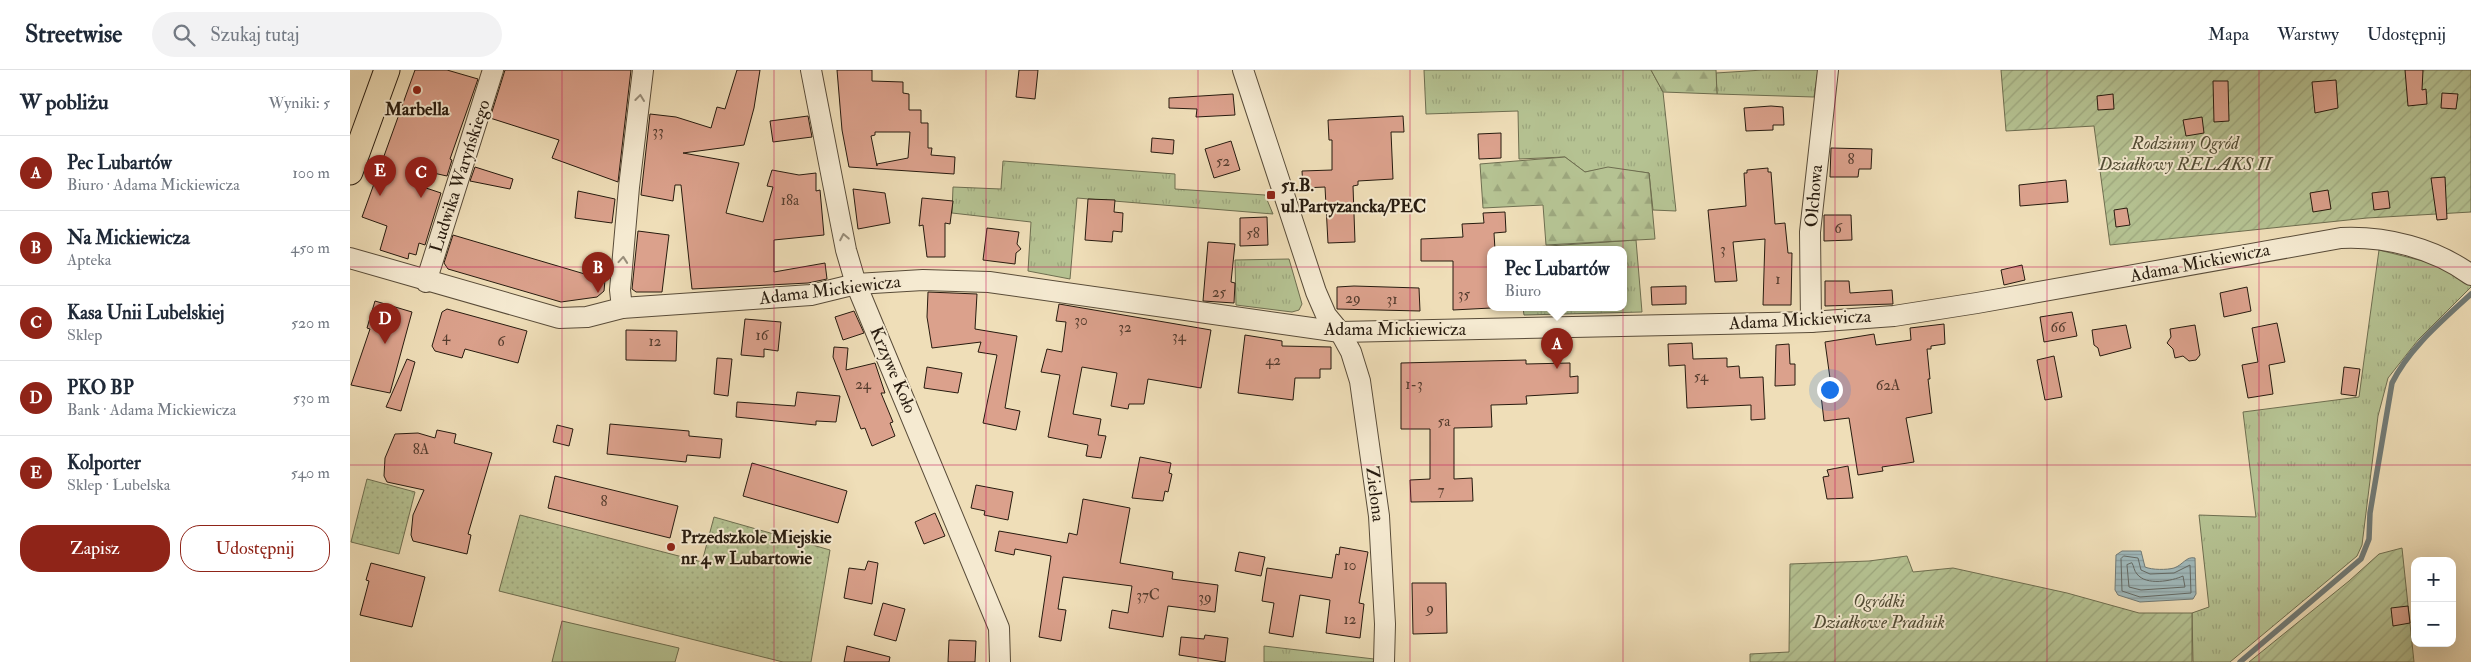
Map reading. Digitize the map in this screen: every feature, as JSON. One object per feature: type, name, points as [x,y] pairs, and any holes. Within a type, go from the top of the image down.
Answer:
[{"type":"main road","points":[[350,172],[387,70]]},
{"type":"street","name":"Ludwika Waryńskiego","points":[[426,282],[493,70]]},
{"type":"street","points":[[622,308],[620,290],[628,196],[643,70]]},
{"type":"street","name":"Krzywe Koło","points":[[811,70],[846,250],[856,284],[999,628],[1000,662]]},
{"type":"street","name":"Zielona","points":[[1243,70],[1316,292],[1326,315],[1340,332],[1351,352],[1360,381],[1379,516],[1386,624],[1384,662]]},
{"type":"street","name":"Olchowa","points":[[1811,322],[1810,232],[1828,70]]},
{"type":"street","name":"Adama Mickiewicza","points":[[350,258],[426,282],[559,318],[587,317],[622,308],[811,295],[856,284],[890,280],[989,282],[1340,332],[1811,322],[1894,316],[2341,238],[2366,237],[2400,243],[2452,263],[2471,275]]},
{"type":"green space","points":[[1424,70],[1651,70],[1663,92],[1676,211],[1653,210],[1649,173],[1608,168],[1585,172],[1565,157],[1519,159],[1518,111],[1426,114]]},
{"type":"green space","points":[[1651,70],[1716,70],[1717,94],[1663,92]]},
{"type":"green space","points":[[1763,70],[1818,70],[1814,97],[1717,94],[1716,73]]},
{"type":"green space","name":"Rodzinny Ogród Działkowy RELAKS II","points":[[2001,70],[2471,70],[2471,212],[2367,218],[2110,245],[2094,126],[2006,131]]},
{"type":"green space","points":[[1565,157],[1585,172],[1608,167],[1649,173],[1655,239],[1546,245],[1543,205],[1483,208],[1480,164]]},
{"type":"green space","points":[[1003,161],[1175,174],[1175,189],[1265,195],[1273,214],[1077,198],[1070,279],[1028,271],[1031,222],[952,213],[953,187],[1001,189]]},
{"type":"green space","points":[[1636,240],[1642,312],[1524,315],[1523,311],[1627,311],[1627,246],[1549,246]]},
{"type":"green space","points":[[2379,250],[2427,262],[2471,282],[2471,287],[2418,340],[2388,378],[2378,416],[2362,545],[2357,556],[2230,662],[2193,662],[2192,613],[2209,607],[2199,515],[2256,517],[2243,412],[2359,397]]},
{"type":"green space","points":[[1289,259],[1302,304],[1299,310],[1292,312],[1236,305],[1235,260]]},
{"type":"green space","points":[[367,479],[415,492],[399,554],[351,542]]},
{"type":"green space","points":[[520,515],[702,562],[714,517],[830,550],[811,662],[783,662],[499,591]]},
{"type":"green space","points":[[2402,548],[2414,662],[2249,662],[2349,581],[2379,554]]},
{"type":"green space","name":"Ogródki Działkowe Pradnik","points":[[1907,556],[1913,572],[1953,568],[2067,593],[2139,613],[2192,613],[2192,662],[1750,662],[1750,654],[1789,652],[1790,564],[1869,561]]},
{"type":"green space","points":[[562,621],[679,648],[675,662],[552,662]]},
{"type":"green space","points":[[1264,646],[1374,659],[1373,662],[1264,662]]},
{"type":"water","points":[[2122,551],[2141,551],[2145,567],[2155,569],[2174,568],[2189,558],[2195,558],[2196,594],[2193,599],[2140,602],[2118,595],[2115,590],[2116,555]]},
{"type":"building","points":[[415,70],[447,70],[478,79],[450,159],[452,160],[447,176],[424,171],[420,186],[441,193],[425,245],[419,243],[416,255],[409,253],[408,259],[380,250],[387,226],[362,217]]},
{"type":"building","points":[[505,70],[631,70],[618,182],[552,158],[559,140],[490,118]]},
{"type":"building","points":[[737,70],[760,70],[754,108],[744,145],[683,153],[739,163],[726,213],[763,222],[773,187],[767,186],[772,170],[799,175],[816,173],[816,191],[820,190],[824,235],[774,240],[774,272],[825,263],[827,279],[808,283],[692,289],[681,185],[675,185],[673,201],[641,195],[650,114],[676,117],[711,128],[717,107],[725,109]]},
{"type":"building","points":[[837,70],[872,70],[872,81],[903,82],[903,93],[909,94],[909,110],[921,110],[921,123],[928,123],[928,148],[932,148],[931,155],[955,157],[954,174],[849,167],[842,130]],"holes":[[[875,132],[910,132],[908,158],[877,164],[877,166],[871,136],[875,135]]]},
{"type":"building","points":[[1019,70],[1038,70],[1035,99],[1016,97]]},
{"type":"building","points":[[2405,70],[2423,70],[2422,90],[2426,89],[2427,104],[2408,106]]},
{"type":"building","points":[[2336,80],[2338,108],[2315,113],[2312,82]]},
{"type":"building","points":[[2213,81],[2228,81],[2229,121],[2214,122]]},
{"type":"building","points":[[2442,93],[2458,94],[2456,109],[2441,108]]},
{"type":"building","points":[[1233,94],[1235,115],[1196,117],[1197,109],[1169,108],[1169,98]]},
{"type":"building","points":[[2113,94],[2114,109],[2098,110],[2097,96]]},
{"type":"building","points":[[1783,107],[1784,125],[1773,125],[1773,130],[1746,131],[1744,108]]},
{"type":"building","points":[[808,116],[812,137],[773,142],[770,121]]},
{"type":"building","points":[[1403,116],[1404,132],[1391,132],[1393,179],[1358,181],[1358,185],[1353,186],[1355,242],[1328,243],[1325,187],[1303,188],[1302,171],[1332,170],[1332,140],[1329,140],[1328,120]]},
{"type":"building","points":[[2202,117],[2204,133],[2186,136],[2183,120]]},
{"type":"building","points":[[1501,133],[1501,158],[1479,159],[1478,134]]},
{"type":"building","points":[[1152,138],[1174,140],[1173,154],[1151,152]]},
{"type":"building","points":[[1231,141],[1240,170],[1214,178],[1205,149]]},
{"type":"building","points":[[1831,148],[1872,149],[1871,169],[1859,169],[1858,177],[1830,177]]},
{"type":"building","points":[[475,167],[513,179],[510,189],[470,181]]},
{"type":"building","points":[[1768,168],[1768,172],[1771,172],[1775,224],[1785,223],[1788,253],[1792,253],[1791,305],[1763,305],[1765,239],[1733,242],[1737,281],[1715,282],[1708,210],[1746,206],[1744,173],[1747,173],[1747,170]]},
{"type":"building","points":[[2445,177],[2447,219],[2437,220],[2431,178]]},
{"type":"building","points":[[2066,180],[2068,202],[2020,206],[2019,185]]},
{"type":"building","points":[[853,189],[885,193],[890,223],[858,229]]},
{"type":"building","points":[[2328,190],[2331,209],[2313,212],[2310,193]]},
{"type":"building","points":[[578,191],[615,199],[612,223],[575,218]]},
{"type":"building","points":[[2388,191],[2390,208],[2374,210],[2372,193]]},
{"type":"building","points":[[922,198],[953,201],[950,224],[945,223],[945,257],[927,257],[923,225],[919,226]]},
{"type":"building","points":[[1088,199],[1115,200],[1114,212],[1123,213],[1122,232],[1113,231],[1112,242],[1085,240]]},
{"type":"building","points":[[2127,208],[2130,225],[2116,227],[2114,210]]},
{"type":"building","points":[[1505,212],[1506,232],[1494,233],[1495,246],[1487,246],[1487,308],[1453,310],[1453,261],[1421,261],[1421,239],[1463,237],[1462,224],[1484,223],[1483,213]]},
{"type":"building","points":[[1824,215],[1851,215],[1852,240],[1824,241]]},
{"type":"building","points":[[1267,217],[1268,245],[1240,246],[1240,218]]},
{"type":"building","points":[[987,228],[1019,232],[1017,244],[1021,249],[1016,253],[1015,264],[983,260]]},
{"type":"building","points":[[638,231],[669,235],[662,292],[636,292],[632,289]]},
{"type":"building","points":[[453,235],[605,280],[604,291],[597,297],[561,302],[448,269],[444,263]]},
{"type":"building","points":[[1208,242],[1235,244],[1231,282],[1235,283],[1234,303],[1203,301]]},
{"type":"building","points":[[2022,265],[2025,280],[2004,285],[2001,270]]},
{"type":"building","points":[[1825,281],[1849,281],[1850,293],[1892,290],[1893,304],[1825,306]]},
{"type":"building","points":[[1686,286],[1686,304],[1652,305],[1651,287]]},
{"type":"building","points":[[1337,287],[1419,288],[1420,311],[1337,309]]},
{"type":"building","points":[[2247,287],[2251,311],[2224,317],[2220,293]]},
{"type":"building","points":[[928,292],[977,294],[975,329],[1017,336],[1005,408],[1020,411],[1016,430],[983,423],[997,355],[978,352],[981,342],[932,348],[927,317]]},
{"type":"building","points":[[375,301],[412,312],[390,393],[351,385],[370,329],[367,328]]},
{"type":"building","points":[[1059,304],[1211,330],[1201,388],[1148,379],[1144,404],[1129,404],[1128,409],[1111,406],[1117,373],[1082,367],[1073,414],[1101,419],[1098,435],[1106,436],[1101,458],[1086,456],[1088,445],[1048,437],[1060,375],[1041,372],[1047,349],[1062,352],[1066,322],[1056,321]]},
{"type":"building","points":[[447,309],[527,331],[518,363],[465,349],[462,358],[435,351],[432,346],[442,312]]},
{"type":"building","points":[[854,311],[864,333],[843,340],[835,317]]},
{"type":"building","points":[[2072,312],[2077,336],[2044,342],[2040,317]]},
{"type":"building","points":[[745,319],[781,322],[778,351],[764,349],[764,357],[741,355]]},
{"type":"building","points":[[2277,323],[2285,362],[2269,365],[2273,394],[2248,398],[2242,365],[2258,362],[2252,328]]},
{"type":"building","points":[[1944,324],[1945,344],[1931,346],[1931,349],[1927,349],[1932,413],[1906,418],[1914,462],[1882,467],[1883,471],[1858,475],[1849,418],[1824,421],[1821,395],[1832,393],[1825,342],[1874,334],[1876,345],[1911,340],[1910,328]]},
{"type":"building","points":[[2126,325],[2131,348],[2100,356],[2098,348],[2094,345],[2092,330]]},
{"type":"building","points":[[2195,325],[2200,355],[2196,360],[2189,361],[2183,356],[2175,358],[2173,349],[2167,343],[2171,337],[2170,329]]},
{"type":"building","points":[[626,330],[677,331],[676,361],[626,360]]},
{"type":"building","points":[[1245,335],[1282,341],[1282,346],[1331,347],[1331,369],[1320,369],[1320,378],[1295,378],[1293,400],[1238,393]]},
{"type":"building","points":[[1692,343],[1693,359],[1727,358],[1727,367],[1739,366],[1740,378],[1763,377],[1765,419],[1751,420],[1751,405],[1687,408],[1685,365],[1669,366],[1668,344]]},
{"type":"building","points":[[1789,344],[1790,364],[1795,364],[1795,385],[1775,386],[1776,345]]},
{"type":"building","points":[[834,347],[848,348],[846,370],[875,363],[885,393],[881,393],[893,422],[890,423],[895,436],[872,446],[865,428],[861,429],[833,357]]},
{"type":"building","points":[[2054,356],[2062,397],[2045,400],[2037,360]]},
{"type":"building","points":[[717,358],[732,359],[728,396],[714,394]]},
{"type":"building","points":[[407,359],[415,362],[401,411],[386,407]]},
{"type":"building","points":[[1526,360],[1526,364],[1570,363],[1570,377],[1578,376],[1578,393],[1526,396],[1527,404],[1491,405],[1492,427],[1454,428],[1454,479],[1472,478],[1473,501],[1411,502],[1410,480],[1430,479],[1430,429],[1401,429],[1401,363]]},
{"type":"building","points":[[927,367],[962,373],[958,393],[924,388]]},
{"type":"building","points":[[2344,367],[2360,369],[2356,396],[2341,394]]},
{"type":"building","points":[[797,392],[840,396],[836,422],[816,421],[816,425],[736,417],[737,402],[795,406]]},
{"type":"building","points":[[610,424],[689,431],[689,436],[722,439],[720,458],[687,455],[686,462],[607,454]]},
{"type":"building","points":[[557,425],[573,429],[569,446],[553,442]]},
{"type":"building","points":[[437,430],[456,434],[454,443],[492,453],[468,534],[471,535],[467,554],[413,541],[411,535],[413,515],[424,490],[387,482],[384,476],[385,458],[395,434],[418,433],[435,438]]},
{"type":"building","points":[[1140,457],[1171,463],[1169,473],[1172,474],[1168,492],[1165,491],[1163,501],[1132,498]]},
{"type":"building","points":[[752,463],[847,491],[838,523],[743,496]]},
{"type":"building","points":[[1848,466],[1853,498],[1827,499],[1823,477],[1829,476],[1827,470]]},
{"type":"building","points":[[555,476],[678,506],[670,538],[548,508]]},
{"type":"building","points":[[976,485],[1013,492],[1008,520],[984,515],[985,511],[971,508]]},
{"type":"building","points":[[1083,499],[1130,508],[1120,563],[1173,572],[1172,579],[1218,585],[1215,612],[1168,606],[1163,637],[1109,628],[1112,610],[1128,613],[1132,586],[1063,577],[1058,609],[1066,610],[1061,641],[1039,637],[1051,556],[1015,549],[1014,555],[995,551],[999,531],[1067,543],[1069,533],[1077,535]]},
{"type":"building","points":[[935,513],[945,536],[924,544],[915,522]]},
{"type":"building","points":[[1340,547],[1368,552],[1359,603],[1364,604],[1360,638],[1326,633],[1330,600],[1300,595],[1293,637],[1269,633],[1274,603],[1262,601],[1267,568],[1332,578],[1336,554],[1339,555]]},
{"type":"building","points":[[1239,552],[1265,557],[1261,576],[1235,571]]},
{"type":"building","points":[[868,561],[878,563],[872,604],[844,598],[849,568],[865,570]]},
{"type":"building","points":[[371,563],[425,577],[412,627],[360,615],[369,581],[366,580]]},
{"type":"building","points":[[1412,583],[1446,583],[1447,633],[1413,634]]},
{"type":"building","points":[[883,603],[905,609],[896,641],[874,635]]},
{"type":"building","points":[[2408,606],[2410,623],[2393,626],[2391,608]]},
{"type":"building","points":[[1205,635],[1228,638],[1225,662],[1179,655],[1181,637],[1204,639]]},
{"type":"building","points":[[949,640],[976,641],[975,662],[948,662]]},
{"type":"building","points":[[847,646],[890,657],[889,662],[844,662]]},
{"type":"waterway","points":[[2240,662],[2361,559],[2369,539],[2370,513],[2392,383],[2417,346],[2471,294]]},
{"type":"place","name":"Marbella","points":[[417,90]]},
{"type":"place","name":"51.B. ul.Partyzancka/PEC","points":[[1271,195]]},
{"type":"place","name":"Kolporter","points":[[380,196]]},
{"type":"place","name":"Kasa Unii Lubelskiej","points":[[421,198]]},
{"type":"place","name":"Na Mickiewicza","points":[[598,293]]},
{"type":"place","name":"PKO BP","points":[[385,344]]},
{"type":"place","name":"Pec Lubartów","points":[[1557,369]]},
{"type":"place","name":"Przedszkole Miejskie nr 4 w Lubartowie","points":[[671,547]]}]
